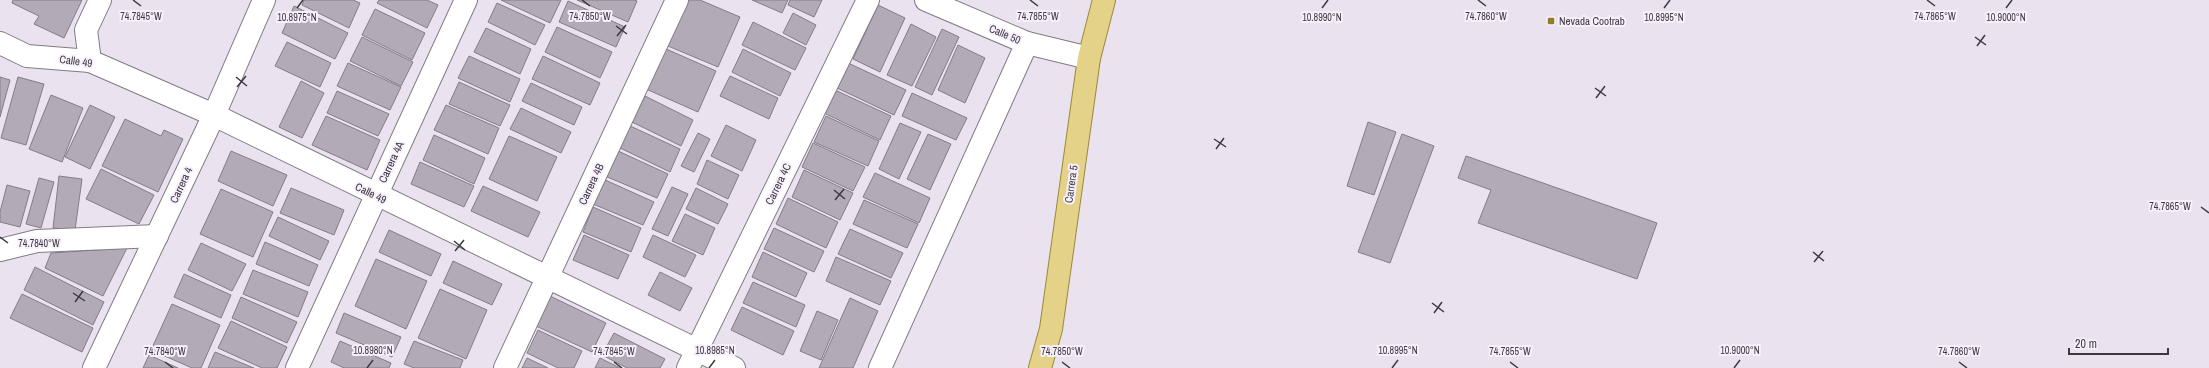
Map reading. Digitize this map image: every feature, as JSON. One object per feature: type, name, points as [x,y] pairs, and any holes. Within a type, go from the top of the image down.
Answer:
[{"type":"main road","name":"Carrera 5","points":[[1040,368],[1051,329],[1088,58],[1104,0]]},
{"type":"street","points":[[90,61],[86,30],[100,0]]},
{"type":"street","name":"Carrera 4","points":[[94,368],[214,115],[264,0]]},
{"type":"street","name":"Carrera 4A","points":[[297,368],[466,0]]},
{"type":"street","name":"Carrera 4B","points":[[506,368],[677,0]]},
{"type":"street","name":"Carrera 4C","points":[[692,358],[868,0]]},
{"type":"street","name":"Calle 50","points":[[926,0],[1027,43],[1088,58]]},
{"type":"street","name":"Calle 49","points":[[0,43],[27,56],[90,61],[214,115],[376,196],[547,278],[692,358],[734,368]]},
{"type":"street","points":[[880,368],[1027,43]]},
{"type":"street","points":[[0,250],[37,241],[157,236]]},
{"type":"building","points":[[13,0],[82,0],[64,38],[34,24],[39,16],[12,3]]},
{"type":"building","points":[[304,0],[353,0],[360,3],[349,28],[302,5]]},
{"type":"building","points":[[379,0],[427,0],[438,5],[427,28],[377,3]]},
{"type":"building","points":[[501,0],[561,0],[550,23]]},
{"type":"building","points":[[577,0],[634,0],[637,1],[628,22]]},
{"type":"building","points":[[688,0],[700,0],[740,17],[718,67],[668,46]]},
{"type":"building","points":[[752,0],[788,0],[782,13]]},
{"type":"building","points":[[790,0],[822,0],[814,17],[788,5]]},
{"type":"building","points":[[568,1],[625,27],[616,47],[559,22]]},
{"type":"building","points":[[497,3],[545,25],[535,45],[488,22]]},
{"type":"building","points":[[878,5],[905,18],[880,72],[853,59]]},
{"type":"building","points":[[294,6],[348,33],[335,59],[282,33]]},
{"type":"building","points":[[375,9],[425,33],[412,60],[362,35]]},
{"type":"building","points":[[793,13],[816,25],[806,45],[783,33]]},
{"type":"building","points":[[753,22],[806,48],[795,70],[742,45]]},
{"type":"building","points":[[911,24],[936,37],[912,86],[887,75]]},
{"type":"building","points":[[557,27],[612,52],[600,78],[545,52]]},
{"type":"building","points":[[486,28],[531,49],[520,74],[474,52]]},
{"type":"building","points":[[942,29],[959,37],[932,95],[915,87]]},
{"type":"building","points":[[362,37],[413,62],[401,86],[350,61]]},
{"type":"building","points":[[287,42],[331,63],[320,87],[275,66]]},
{"type":"building","points":[[958,45],[985,58],[965,103],[938,90]]},
{"type":"building","points":[[664,48],[716,71],[698,112],[646,89]]},
{"type":"building","points":[[743,49],[791,73],[780,96],[732,72]]},
{"type":"building","points":[[469,56],[520,79],[510,102],[458,78]]},
{"type":"building","points":[[543,56],[600,83],[590,105],[532,79]]},
{"type":"building","points":[[846,62],[906,90],[894,115],[835,87]]},
{"type":"building","points":[[348,63],[401,87],[390,110],[337,86]]},
{"type":"building","points":[[730,76],[778,98],[769,119],[720,96]]},
{"type":"building","points":[[0,77],[10,80],[0,117]]},
{"type":"building","points":[[18,77],[44,84],[26,145],[1,138]]},
{"type":"building","points":[[301,81],[324,93],[302,138],[279,127]]},
{"type":"building","points":[[459,82],[510,105],[500,126],[449,104]]},
{"type":"building","points":[[531,83],[582,107],[574,125],[522,101]]},
{"type":"building","points":[[835,90],[891,116],[880,140],[824,113]]},
{"type":"building","points":[[337,91],[389,114],[378,136],[327,113]]},
{"type":"building","points":[[912,93],[967,118],[956,140],[902,116]]},
{"type":"building","points":[[51,95],[83,108],[62,162],[29,149]]},
{"type":"building","points":[[645,96],[693,120],[681,146],[632,122]]},
{"type":"building","points":[[90,105],[115,117],[90,169],[65,157]]},
{"type":"building","points":[[446,105],[499,128],[488,154],[434,130]]},
{"type":"building","points":[[521,108],[571,132],[561,153],[510,129]]},
{"type":"building","points":[[326,116],[380,140],[367,170],[312,145]]},
{"type":"building","points":[[826,116],[879,141],[868,166],[814,142]]},
{"type":"building","points":[[125,119],[161,136],[164,130],[183,139],[158,192],[102,166]]},
{"type":"building","points":[[1368,122],[1396,132],[1374,195],[1347,186]]},
{"type":"building","points":[[900,123],[921,132],[899,179],[879,169]]},
{"type":"building","points":[[628,125],[680,149],[670,172],[618,147]]},
{"type":"building","points":[[726,125],[756,140],[742,171],[711,156]]},
{"type":"building","points":[[698,133],[710,139],[694,172],[681,166]]},
{"type":"building","points":[[928,134],[951,144],[930,190],[907,179]]},
{"type":"building","points":[[1402,134],[1434,146],[1390,263],[1358,252]]},
{"type":"building","points":[[434,135],[485,158],[474,184],[423,160]]},
{"type":"building","points":[[509,136],[557,157],[537,201],[489,179]]},
{"type":"building","points":[[813,143],[865,167],[853,191],[802,167]]},
{"type":"building","points":[[616,150],[668,174],[657,198],[605,176]]},
{"type":"building","points":[[231,151],[287,175],[273,206],[218,181]]},
{"type":"building","points":[[1466,156],[1657,223],[1637,279],[1478,223],[1491,190],[1458,178]]},
{"type":"building","points":[[707,160],[739,175],[728,199],[697,184]]},
{"type":"building","points":[[420,162],[474,186],[464,207],[411,184]]},
{"type":"building","points":[[101,169],[154,195],[139,224],[86,199]]},
{"type":"building","points":[[804,170],[853,193],[840,220],[792,197]]},
{"type":"building","points":[[875,173],[930,198],[919,223],[863,197]]},
{"type":"building","points":[[59,176],[82,179],[75,230],[53,228]]},
{"type":"building","points":[[39,178],[54,182],[41,228],[26,224]]},
{"type":"building","points":[[603,179],[654,202],[643,225],[593,204]]},
{"type":"building","points":[[7,185],[30,191],[20,227],[0,222],[0,212]]},
{"type":"building","points":[[483,186],[540,212],[528,237],[471,211]]},
{"type":"building","points":[[672,187],[688,194],[668,236],[652,229]]},
{"type":"building","points":[[291,188],[344,210],[334,235],[280,213]]},
{"type":"building","points":[[696,188],[728,204],[718,224],[686,209]]},
{"type":"building","points":[[221,189],[273,212],[253,257],[200,234]]},
{"type":"building","points":[[788,198],[838,222],[826,248],[776,224]]},
{"type":"building","points":[[864,200],[918,224],[907,248],[853,224]]},
{"type":"building","points":[[593,207],[641,228],[631,252],[583,232]]},
{"type":"building","points":[[685,214],[715,228],[703,255],[672,241]]},
{"type":"building","points":[[278,217],[329,241],[320,260],[269,236]]},
{"type":"building","points":[[774,228],[824,251],[814,272],[764,249]]},
{"type":"building","points":[[850,229],[903,253],[891,278],[838,254]]},
{"type":"building","points":[[389,230],[441,254],[431,276],[379,252]]},
{"type":"building","points":[[584,235],[629,255],[618,279],[573,260]]},
{"type":"building","points":[[653,235],[696,255],[685,277],[643,257]]},
{"type":"building","points":[[265,242],[318,265],[309,286],[256,264]]},
{"type":"building","points":[[201,243],[246,264],[232,291],[188,270]]},
{"type":"building","points":[[127,248],[103,296],[45,268],[51,253]]},
{"type":"building","points":[[763,252],[807,273],[796,297],[752,277]]},
{"type":"building","points":[[836,257],[891,281],[880,305],[826,281]]},
{"type":"building","points":[[376,259],[427,281],[406,329],[355,306]]},
{"type":"building","points":[[453,261],[502,284],[492,305],[443,283]]},
{"type":"building","points":[[35,267],[104,302],[93,325],[24,290]]},
{"type":"building","points":[[253,270],[308,292],[298,317],[243,294]]},
{"type":"building","points":[[660,272],[692,288],[680,311],[648,295]]},
{"type":"building","points":[[184,274],[231,295],[221,318],[174,297]]},
{"type":"building","points":[[753,282],[805,305],[796,327],[743,303]]},
{"type":"building","points":[[440,289],[487,310],[466,359],[418,338]]},
{"type":"building","points":[[22,294],[93,328],[82,352],[10,318]]},
{"type":"building","points":[[550,296],[606,323],[592,352],[536,326]]},
{"type":"building","points":[[241,297],[297,322],[287,343],[232,318]]},
{"type":"building","points":[[850,298],[878,311],[853,368],[819,368]]},
{"type":"building","points":[[172,304],[220,325],[201,368],[192,368],[151,350]]},
{"type":"building","points":[[742,307],[794,331],[783,355],[731,330]]},
{"type":"building","points":[[817,311],[838,320],[821,360],[800,351]]},
{"type":"building","points":[[344,313],[401,337],[392,357],[336,333]]},
{"type":"building","points":[[231,321],[287,347],[277,368],[262,368],[218,348]]},
{"type":"building","points":[[538,330],[582,351],[574,368],[558,368],[527,353]]},
{"type":"building","points":[[614,333],[665,359],[660,368],[627,368],[602,355]]},
{"type":"building","points":[[340,341],[391,363],[389,368],[344,368],[331,362]]},
{"type":"building","points":[[414,341],[463,360],[460,368],[414,368],[404,364]]},
{"type":"building","points":[[215,352],[254,368],[208,368]]},
{"type":"building","points":[[149,355],[178,368],[143,368]]},
{"type":"building","points":[[527,358],[548,368],[522,368]]},
{"type":"building","points":[[600,358],[620,368],[595,368]]},
{"type":"place","name":"Nevada Cootrab","points":[[1551,21]]}]
